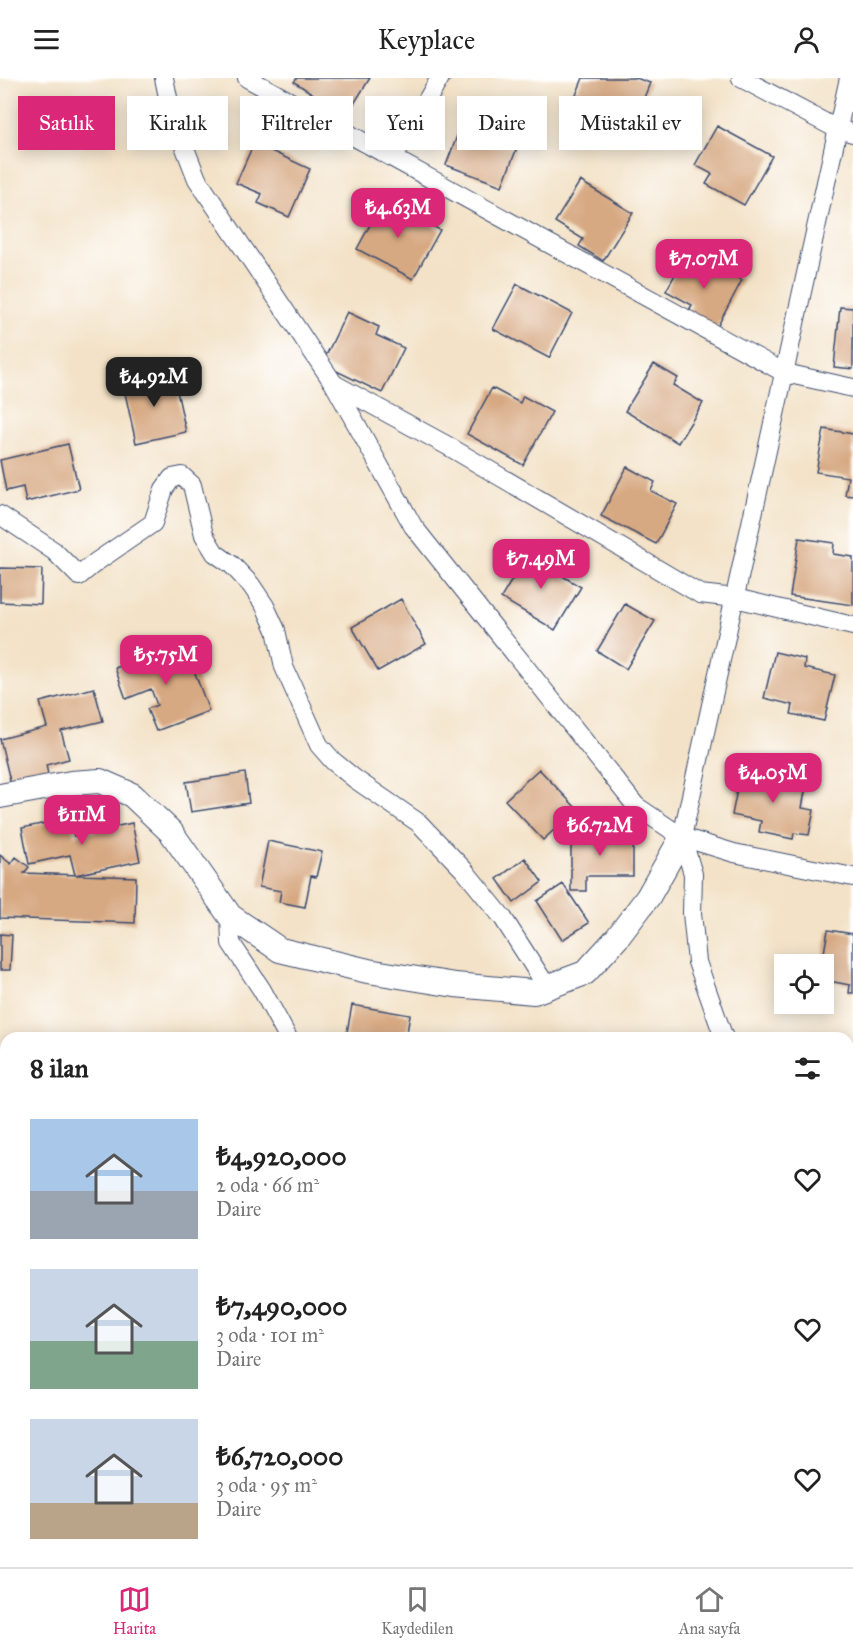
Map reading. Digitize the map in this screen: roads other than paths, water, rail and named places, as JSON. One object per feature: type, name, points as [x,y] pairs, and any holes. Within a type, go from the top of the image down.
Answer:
[{"type":"street","points":[[164,78],[171,112],[197,179],[334,384],[413,526],[636,806],[682,837],[734,853],[853,877]]},
{"type":"street","points":[[247,78],[785,373],[853,388]]},
{"type":"street","points":[[393,158],[440,78]]},
{"type":"street","points":[[741,78],[845,131]]},
{"type":"street","points":[[0,796],[71,783],[100,782],[132,795],[171,832],[230,916],[280,950],[368,970],[455,984],[534,992],[585,972],[617,938],[648,897],[682,837],[785,373],[845,131],[849,78]]},
{"type":"street","points":[[334,384],[448,446],[700,594],[735,598],[853,626]]},
{"type":"street","points":[[0,515],[54,551],[79,576],[153,523],[164,489],[172,478],[182,476],[192,485],[204,535],[215,553],[232,565],[251,585],[266,606],[276,630],[284,667],[319,745],[333,761],[355,779],[419,823],[464,870],[503,918],[547,987]]},
{"type":"street","points":[[682,837],[693,874],[692,913],[696,962],[722,1032]]},
{"type":"street","points":[[230,916],[231,943],[262,990],[285,1032]]}]
